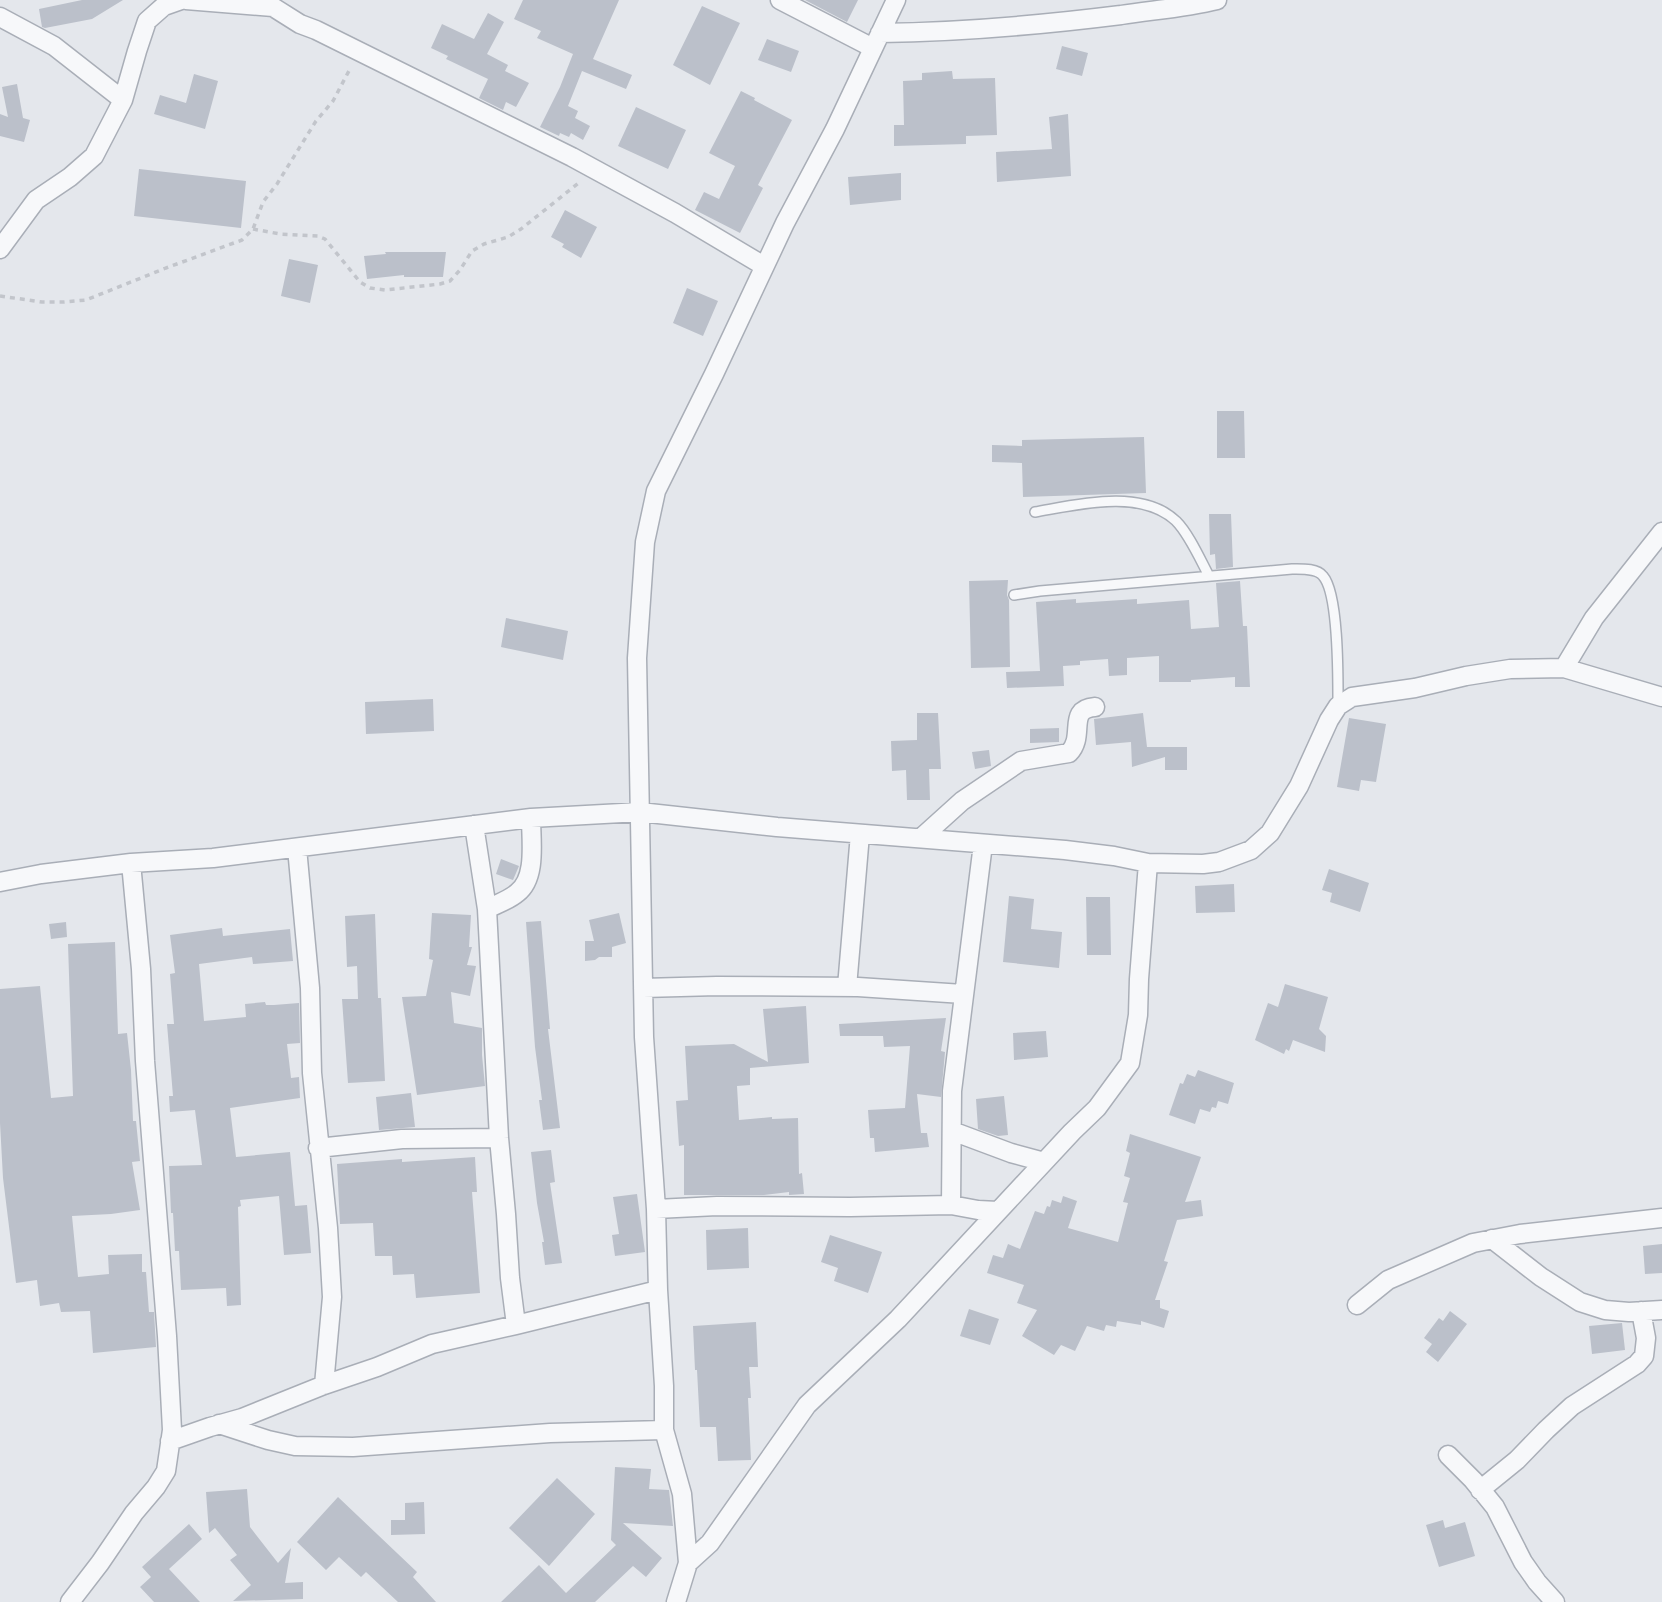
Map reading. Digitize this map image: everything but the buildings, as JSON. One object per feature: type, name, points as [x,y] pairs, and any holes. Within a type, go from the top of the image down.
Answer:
[{"type":"street","points":[[0,249],[36,200],[70,177],[94,156],[123,100],[147,21],[164,6],[183,0],[273,7],[300,24],[360,51],[595,169],[764,266]]},
{"type":"street","points":[[780,0],[876,41],[941,32],[1081,20],[1217,0]]},
{"type":"street","points":[[676,1602],[688,1563],[682,1494],[664,1430],[656,1209],[644,1037],[636,657],[645,542],[656,491],[896,0]]},
{"type":"street","points":[[0,18],[54,46],[123,100]]},
{"type":"street","points":[[1564,668],[1594,618],[1662,532]]},
{"type":"street","points":[[0,882],[131,863],[213,858],[531,818],[640,811],[860,834],[1065,850],[1148,863],[1203,864],[1219,862],[1251,850],[1270,834],[1299,786],[1319,740],[1338,706],[1352,697],[1415,688],[1510,669],[1564,668],[1662,697]]},
{"type":"street","points":[[921,838],[962,801],[1021,761],[1073,749],[1078,740],[1079,715],[1083,710],[1095,707]]},
{"type":"street","points":[[487,909],[520,891],[528,878],[531,862],[531,818]]},
{"type":"street","points":[[474,825],[487,909],[499,1138],[516,1325]]},
{"type":"street","points":[[847,987],[860,834]]},
{"type":"street","points":[[951,1205],[952,1091],[983,844]]},
{"type":"street","points":[[297,848],[310,988],[312,1073],[328,1228],[332,1297],[324,1385]]},
{"type":"street","points":[[70,1602],[166,1471],[172,1430],[141,969],[131,863]]},
{"type":"street","points":[[688,1563],[710,1543],[807,1405],[898,1319],[1097,1108],[1130,1063],[1138,1015],[1148,863]]},
{"type":"street","points":[[643,988],[847,987],[963,994]]},
{"type":"street","points":[[952,1131],[1044,1162]]},
{"type":"street","points":[[318,1148],[402,1139],[499,1138]]},
{"type":"street","points":[[656,1209],[716,1206],[850,1208],[951,1205],[998,1211]]},
{"type":"street","points":[[1357,1305],[1388,1280],[1473,1243],[1662,1217]]},
{"type":"street","points":[[1492,1239],[1541,1277],[1580,1301],[1605,1310],[1662,1310]]},
{"type":"street","points":[[170,1441],[242,1418],[432,1344],[658,1290]]},
{"type":"street","points":[[1480,1490],[1517,1460],[1572,1406],[1637,1364],[1644,1356],[1646,1338],[1642,1311]]},
{"type":"street","points":[[219,1424],[295,1446],[353,1447],[550,1433],[664,1430]]},
{"type":"street","points":[[1448,1455],[1495,1507],[1523,1562],[1537,1583],[1555,1602]]},
{"type":"lane","points":[[1035,512],[1100,502],[1141,503],[1176,521],[1209,576]]},
{"type":"lane","points":[[1014,595],[1292,569],[1320,572],[1325,578],[1334,612],[1338,706]]},
{"type":"path","points":[[0,296],[42,302],[86,300],[242,240],[253,229],[263,202],[316,121],[333,101],[360,51]]},
{"type":"path","points":[[253,229],[325,239],[360,282],[370,288],[385,290],[440,284],[450,281],[472,251],[521,229],[595,169]]}]
